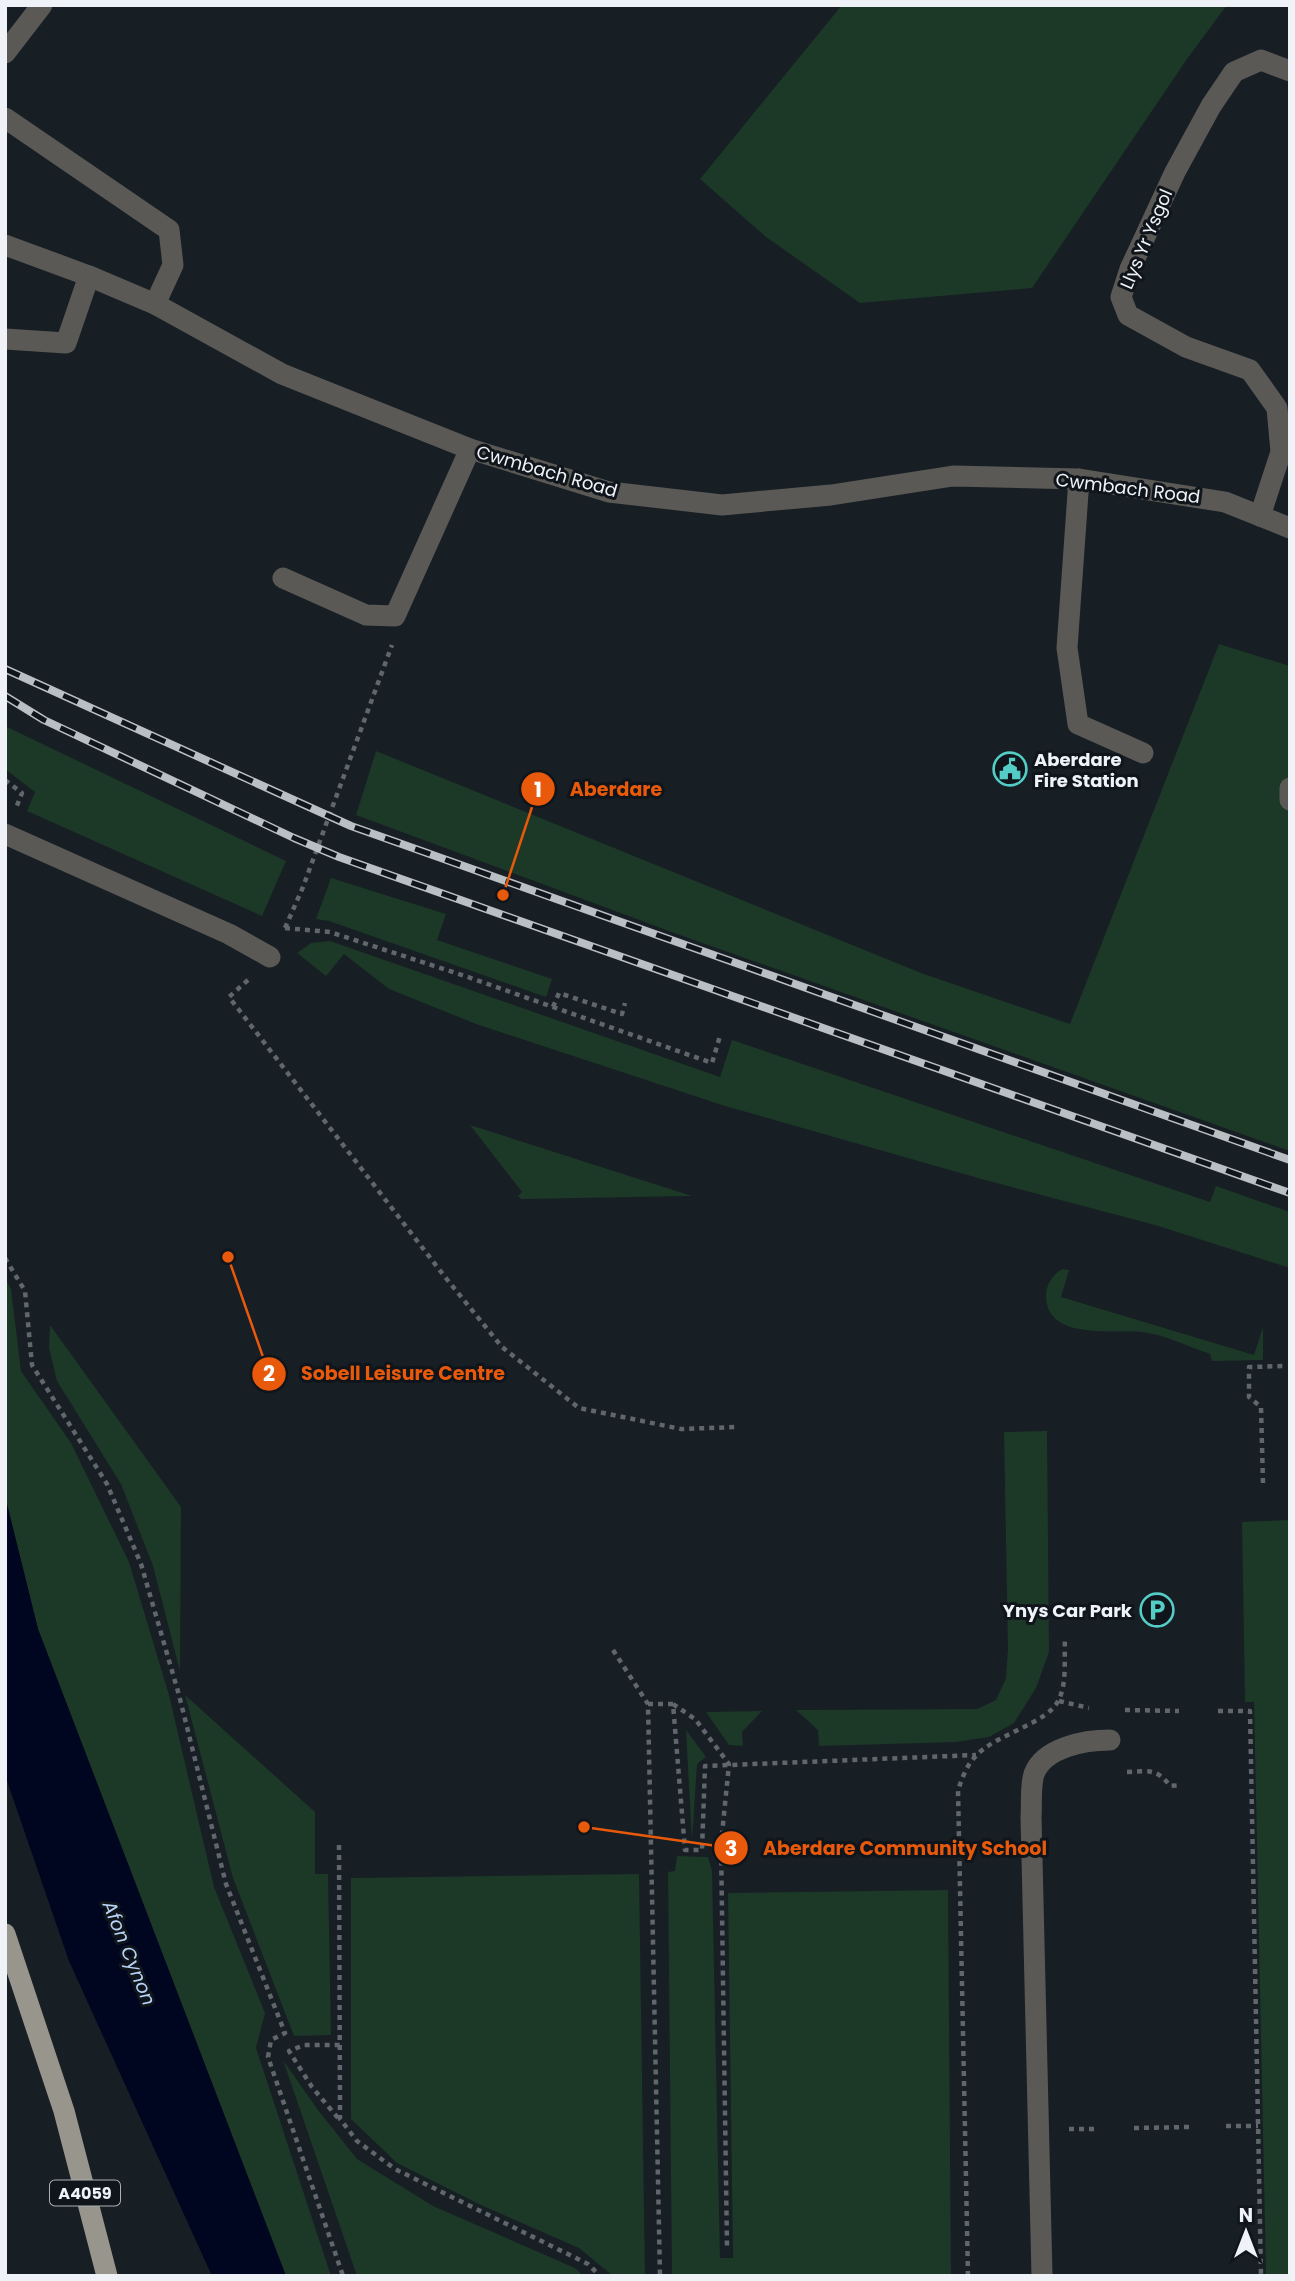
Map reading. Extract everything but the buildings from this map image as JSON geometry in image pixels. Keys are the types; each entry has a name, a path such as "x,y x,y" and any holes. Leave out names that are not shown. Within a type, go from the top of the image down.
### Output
{"main road":[{"name":"A4059","path":"5,1934 12,1969 64,2111 107,2276"}],"street":[{"path":"5,53 41,5"},
{"name":"Llys Yr Ysgol","path":"1260,516 1281,452 1284,407 1250,370 1186,347 1128,315 1121,297 1130,269 1174,172 1211,106 1234,72 1261,60 1290,71"},
{"path":"5,118 169,230 173,265 155,304"},
{"name":"Cwmbach Road","path":"5,245 155,304 282,374 470,449 609,492 722,505 831,495 953,476 1079,479 1225,502 1290,528"},
{"path":"5,339 66,343 89,276"},
{"path":"283,578 366,615 395,616 470,449"},
{"path":"1079,479 1068,648 1078,724 1143,753"},
{"path":"1290,788 1290,800"},
{"path":"9,824 229,933 270,957"},
{"path":"1042,2276 1032,1831 1034,1773 1046,1759 1063,1748 1088,1740 1110,1740"}],"path":[{"path":"281,937 392,645 395,616"},
{"path":"5,780 22,793 9,824"},
{"path":"285,928 330,932 712,1063 720,1036"},
{"path":"250,979 229,997 502,1348 579,1408 681,1429 737,1427"},
{"path":"553,1007 559,993 622,1014 625,1003"},
{"path":"5,1258 25,1291 32,1365 107,1484 141,1564 179,1695 226,1884 285,2033 271,2040 268,2057 343,2276"},
{"path":"1263,1483 1261,1407 1249,1397 1249,1367 1285,1366"},
{"path":"968,2276 958,1790 976,1755 1052,1710 1059,1701 1065,1640"},
{"path":"614,1650 648,1704 660,2276"},
{"path":"1059,1701 1090,1709"},
{"path":"648,1704 673,1704 695,1719 729,1764 721,1844 727,2247"},
{"path":"673,1704 685,1850 702,1850 705,1766 976,1755"},
{"path":"1125,1710 1179,1710"},
{"path":"1218,1711 1250,1711 1261,2276"},
{"path":"1127,1772 1151,1771 1162,1776 1170,1786 1181,1785"},
{"path":"339,1844 340,2119"},
{"path":"340,2045 304,2045 289,2050 312,2087 357,2141 395,2169 588,2264 600,2276"},
{"path":"1226,2126 1258,2126"},
{"path":"1134,2128 1191,2127"}],"green space":[{"path":"842,5 1227,5 1187,59 1032,288 860,303 766,237 700,179"},
{"path":"1219,644 1290,666 1290,1151 677,934 356,815 376,751 921,973 1070,1024"},
{"path":"5,726 286,861 262,916 27,811 35,792 5,769"},
{"path":"331,878 446,914 437,940 552,979 546,997 329,921 316,919"},
{"path":"330,941 720,1077 732,1040 1210,1202 1216,1186 1290,1212 1290,1268 1155,1225 725,1106 476,1024 389,989 344,954 326,976 297,953 311,943"},
{"path":"470,1125 692,1196 521,1199 518,1196 522,1192"},
{"path":"1062,1269 1069,1270 1061,1297 1254,1355 1263,1327 1263,1360 1212,1361 1210,1354 1150,1333 1083,1330 1069,1326 1057,1320 1049,1310 1046,1296 1051,1280"},
{"path":"5,1278 11,1289 21,1371 71,1443 129,1562 169,1695 214,1887 265,2013 256,2048 331,2276 286,2276 38,1629 5,1496"},
{"path":"50,1325 181,1507 180,1671 153,1566 121,1484 57,1381 49,1348"},
{"path":"1047,1431 1049,1652 1036,1688 1014,1723 989,1737 956,1742 819,1746 818,1730 796,1710 977,1709 996,1700 1006,1678 1008,1649 1004,1432"},
{"path":"1290,1520 1290,2276 1266,2276 1254,1702 1245,1702 1242,1522"},
{"path":"185,1695 315,1812 315,1874 328,1874 331,2035 294,2036 233,1878"},
{"path":"762,1711 742,1732 743,1746 729,1745 706,1712"},
{"path":"686,1730 706,1757 697,1764 692,1841"},
{"path":"677,1856 708,1857 712,1871 720,2258 733,2258 728,1893 948,1890 951,2276 672,2276 668,1872 675,1871"},
{"path":"639,1874 645,2276 613,2276 579,2248 483,2206 397,2163 351,2119 351,1878"},
{"path":"283,2060 357,2159 433,2206 575,2268 583,2276 357,2276"}],"water":[{"name":"Afon Cynon","path":"5,1496 38,1629 286,2276 212,2276 69,1961 5,1775"}],"railway":[{"path":"5,669 351,826 1290,1160"},
{"path":"5,696 44,720 339,857 1290,1193"}],"place":[{"name":"Aberdare Fire Station","path":"1010,769"},
{"name":"Aberdare","path":"503,895"},
{"name":"Sobell Leisure Centre","path":"228,1257"},
{"name":"Ynys Car Park","path":"1157,1610"},
{"name":"Aberdare Community School","path":"584,1827"}]}
